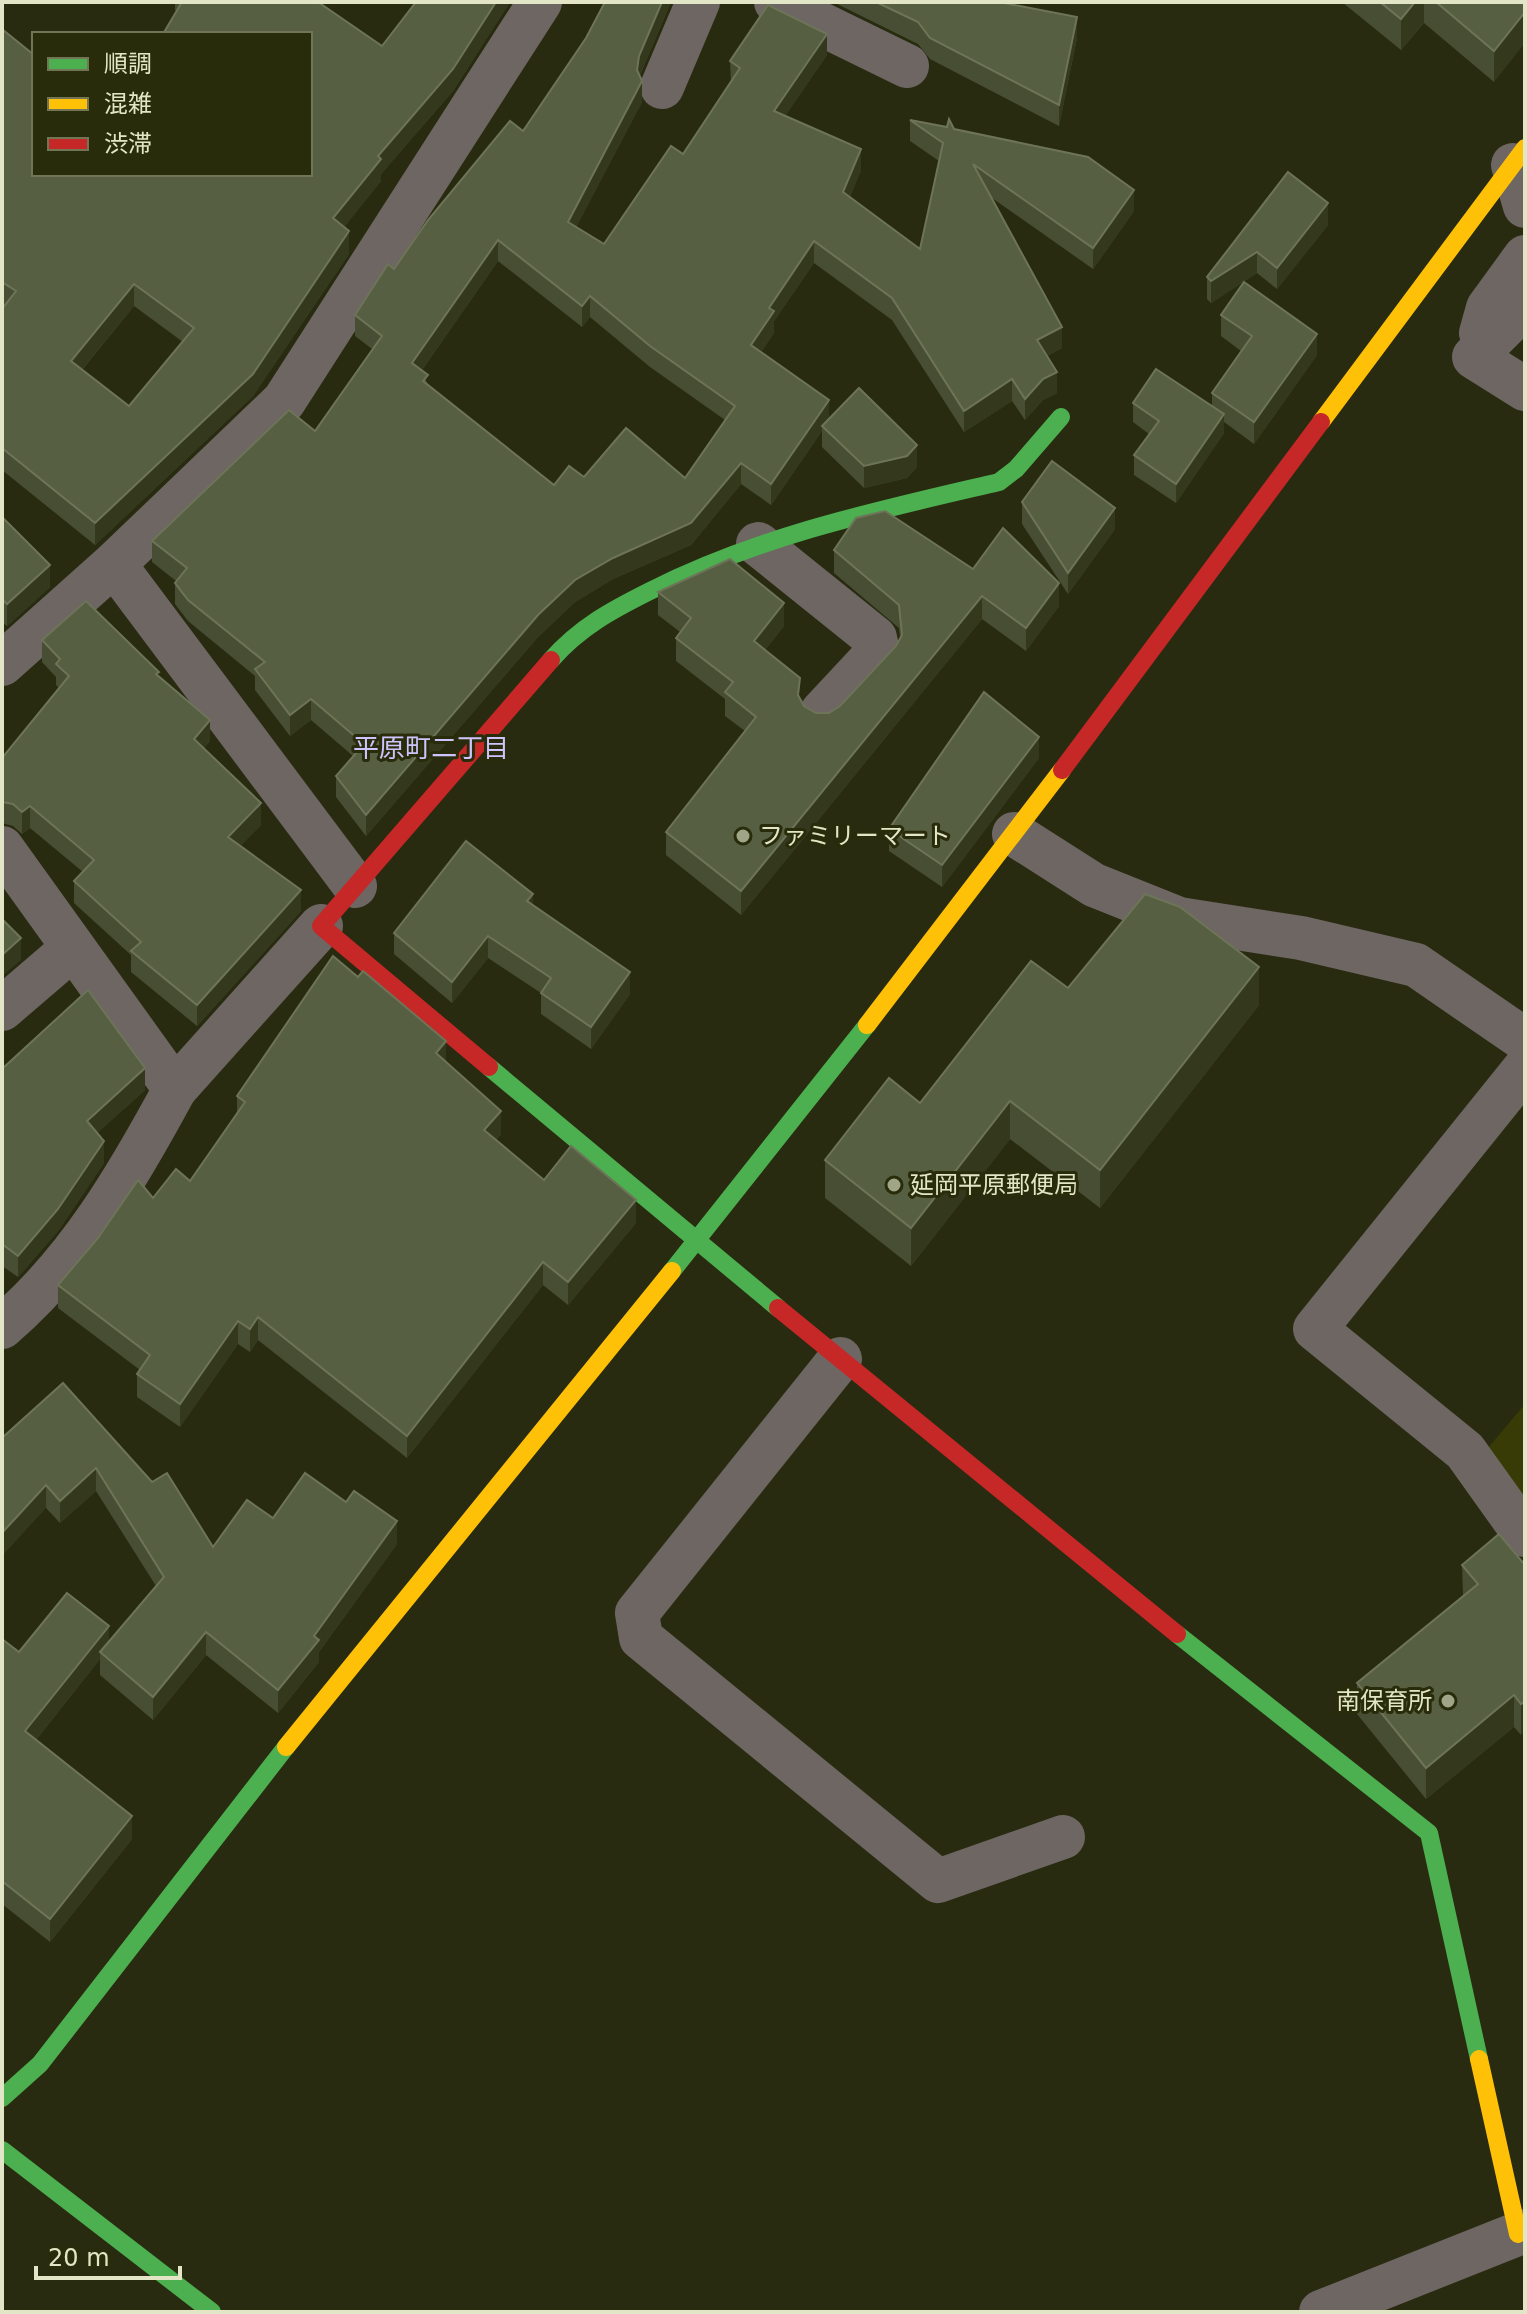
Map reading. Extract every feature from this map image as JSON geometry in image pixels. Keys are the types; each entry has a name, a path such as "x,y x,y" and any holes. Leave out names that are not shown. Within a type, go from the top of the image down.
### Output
{"street":[{"path":"2,664 114,564 284,401 540,2"},
{"path":"662,87 698,2"},
{"path":"776,2 907,66"},
{"path":"1519,156 1525,206"},
{"path":"2,2098 40,2064 271,1765 694,1239 805,1106 1014,834 1519,156"},
{"path":"1474,357 1488,308 1525,257"},
{"path":"1474,357 1525,306"},
{"path":"1474,357 1525,389"},
{"path":"2,1327 29,1304 99,1220 175,1089 557,653 592,620 678,577 758,544 839,519 999,482 1016,469 1061,417"},
{"path":"758,544 875,638 878,652 822,712"},
{"path":"114,564 355,886"},
{"path":"1014,834 1094,885 1179,919 1301,938 1416,965 1525,1040"},
{"path":"2,848 175,1089"},
{"path":"321,926 840,1359 1209,1660 1429,1833 1521,2233 1321,2312"},
{"path":"2,1009 73,948"},
{"path":"1525,1068 1315,1329 1465,1451 1525,1535"},
{"path":"840,1359 637,1613 641,1638 938,1881 1063,1837"},
{"path":"2,2150 188,2305"}],"shaded area":[{"path":"1525,1404 1525,1502 1488,1448"}],"building":[{"path":"182,2 318,2 382,46 416,2 496,2 453,69 378,156 381,159 333,218 349,231 253,374 95,523 2,448 2,309 16,291 2,282 2,29 32,53 32,176 312,176 312,32 164,32","holes":["134,284 194,328 129,406 71,361"]},
{"path":"605,2 662,2 639,56 637,70 642,81 568,222 604,244 671,146 683,154 740,68 730,61 768,5 827,34 774,111 861,149 843,192 920,249 943,143 910,120 947,127 949,119 954,129 1088,157 1134,190 1093,248 973,164 1062,327 1037,340 1057,372 1043,379 1025,399 1012,379 964,411 892,298 814,241 769,308 774,311 751,345 829,400 771,484 741,463 691,523 613,558 575,580 538,615 366,815 336,776 364,744 311,699 290,715 255,669 265,662 188,600 175,583 187,568 152,541 289,410 315,431 382,336 355,315 388,264 394,269 428,220 510,121 523,131 586,38","holes":["498,240 582,306 590,296 650,346 735,406 685,478 626,428 584,477 569,466 554,485 423,381 428,375 412,363"]},
{"path":"876,2 999,2 1077,17 1059,105 930,38 918,22"},
{"path":"1380,2 1415,2 1401,19"},
{"path":"1436,2 1525,2 1525,12 1494,51"},
{"path":"1288,172 1328,203 1277,268 1257,252 1211,281 1207,277"},
{"path":"1244,282 1317,334 1254,422 1212,393 1252,336 1221,315"},
{"path":"1156,369 1224,414 1176,484 1134,455 1159,421 1133,403"},
{"path":"859,388 917,445 907,456 864,466 822,426"},
{"path":"1052,461 1115,508 1068,573 1022,502"},
{"path":"885,511 973,569 1003,528 1059,583 1026,628 982,596 741,891 666,832 756,717 725,692 733,682 676,638 691,618 658,592 730,559 784,603 754,641 800,678 798,695 804,706 816,713 829,713 840,706 896,646 902,635 899,605 834,550 856,518"},
{"path":"2,517 50,565 7,604 2,599"},
{"path":"86,601 159,672 156,674 210,720 194,739 261,803 228,837 301,890 197,1005 131,951 141,942 74,881 94,860 30,806 22,812 13,804 2,802 2,758 69,676 56,664 60,659 42,640"},
{"path":"984,692 1039,737 942,865 889,829"},
{"path":"466,841 533,894 527,901 630,972 591,1027 541,993 551,978 488,936 452,982 394,933"},
{"path":"1145,894 1180,907 1259,967 1100,1170 1010,1101 911,1228 825,1160 889,1078 920,1103 1031,961 1068,988"},
{"path":"2,919 21,938 2,955"},
{"path":"333,956 358,977 363,971 446,1041 436,1053 501,1111 484,1130 544,1180 571,1146 636,1200 568,1282 543,1262 407,1436 258,1317 250,1329 238,1321 180,1404 137,1374 150,1355 58,1285 98,1238 138,1180 153,1198 176,1169 190,1181 245,1102 237,1096"},
{"path":"88,990 145,1068 87,1121 104,1141 58,1209 18,1256 2,1244 2,1069"},
{"path":"63,1383 152,1482 167,1473 213,1547 247,1500 273,1518 305,1473 346,1502 354,1491 397,1521 314,1636 319,1640 278,1690 206,1632 153,1697 100,1652 164,1577 96,1468 60,1501 46,1485 2,1533 2,1438"},
{"path":"1499,1534 1525,1565 1525,1701 1521,1704 1514,1695 1426,1768 1357,1683 1478,1584 1462,1565"},
{"path":"67,1593 109,1626 25,1731 132,1816 50,1919 2,1881 2,1639 19,1652"}],"traffic: fast":[{"path":"551,660 573,638 610,612 734,554 821,526 999,482 1016,469 1061,417"},
{"path":"672,1271 867,1025"},
{"path":"489,1067 778,1308"},
{"path":"1177,1634 1429,1833 1479,2059"},
{"path":"2,2098 40,2064 286,1747"},
{"path":"2,2150 212,2312"}],"traffic: slow":[{"path":"1321,422 1525,148"},
{"path":"867,1025 1062,770"},
{"path":"286,1747 672,1271"},
{"path":"1479,2059 1518,2234"}],"traffic: jam":[{"path":"1062,770 1321,422"},
{"path":"489,1067 321,926 551,660"},
{"path":"778,1308 1177,1634"}],"place":[{"name":"ファミリーマート","path":"743,836"},
{"name":"延岡平原郵便局","path":"894,1185"},
{"name":"南保育所","path":"1448,1701"}],"district":[{"name":"平原町二丁目","path":"431,748"}]}
